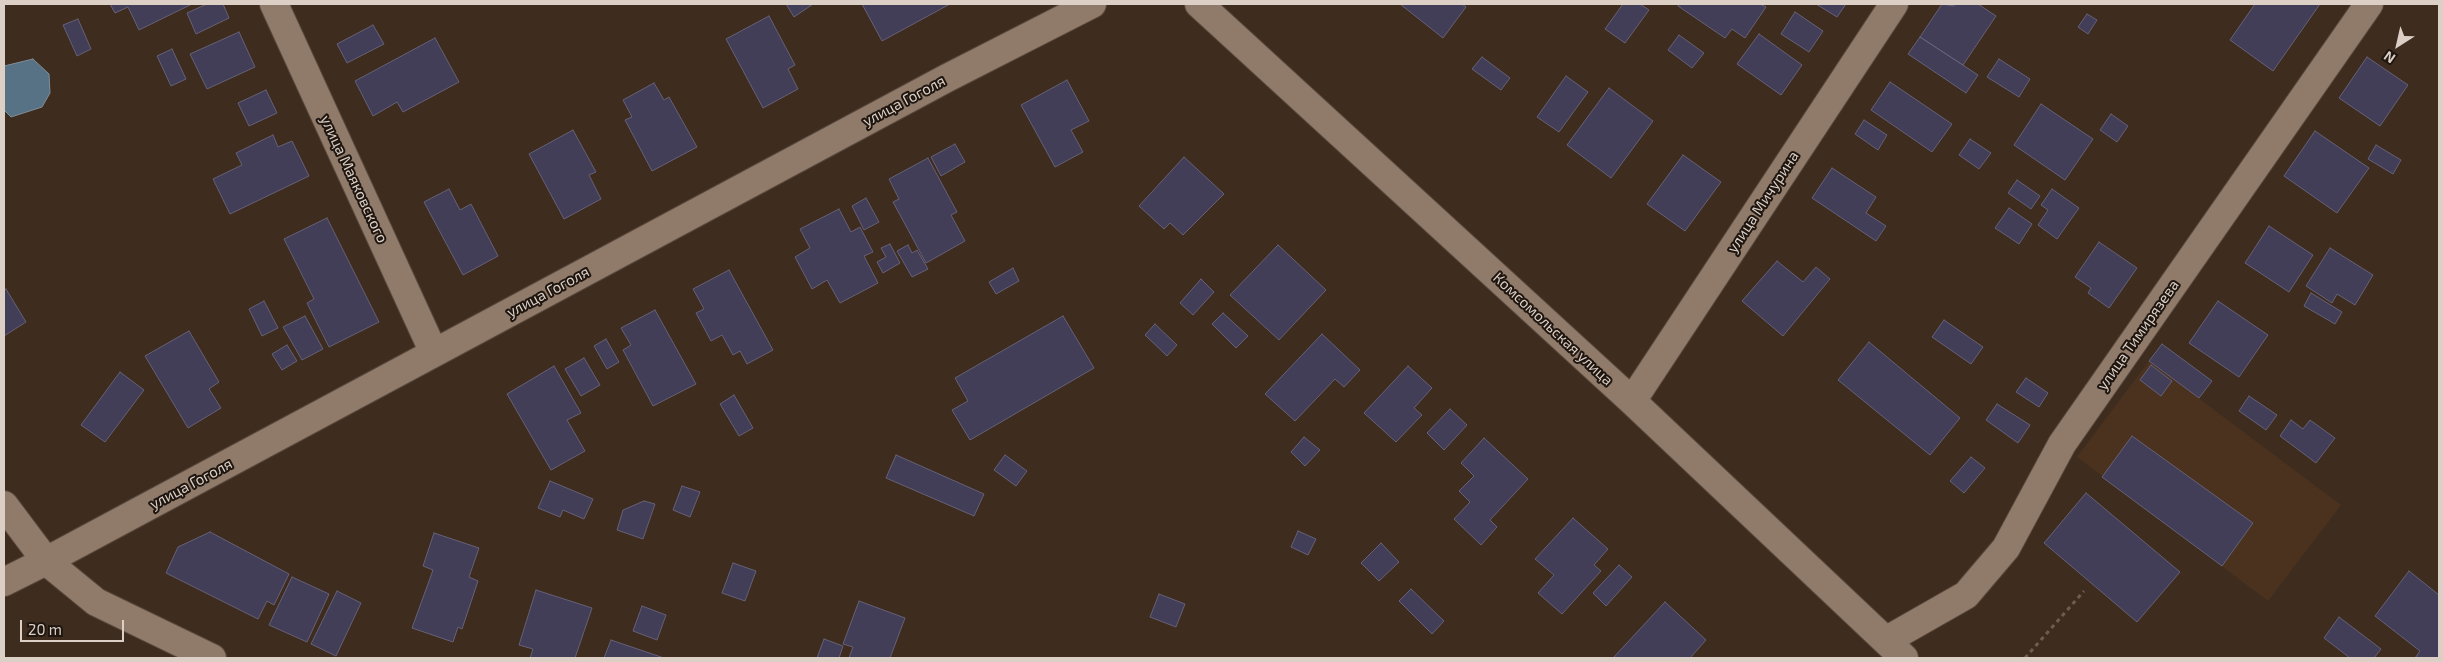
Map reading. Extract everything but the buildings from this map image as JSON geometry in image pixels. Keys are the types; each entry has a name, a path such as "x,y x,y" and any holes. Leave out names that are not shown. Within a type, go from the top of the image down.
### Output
{"street":[{"name":"улица Маяковского","path":"274,4 434,354"},
{"name":"улица Гоголя","path":"4,582 434,354 930,87 1092,4"},
{"name":"Комсомольская улица","path":"1199,4 1632,401 1895,649"},
{"name":"улица Мичурина","path":"1632,401 1894,4"},
{"name":"улица Тимирязева","path":"1895,649 1966,594 2006,548 2062,444 2369,4"},
{"path":"4,505 46,561 96,602 212,658"}],"path":[{"path":"2025,658 2084,591"}],"shaded area":[{"path":"2149,361 2341,505 2268,601 2077,457"}],"water":[{"path":"33,59 49,74 50,93 42,107 11,117 4,110 4,66"}]}
